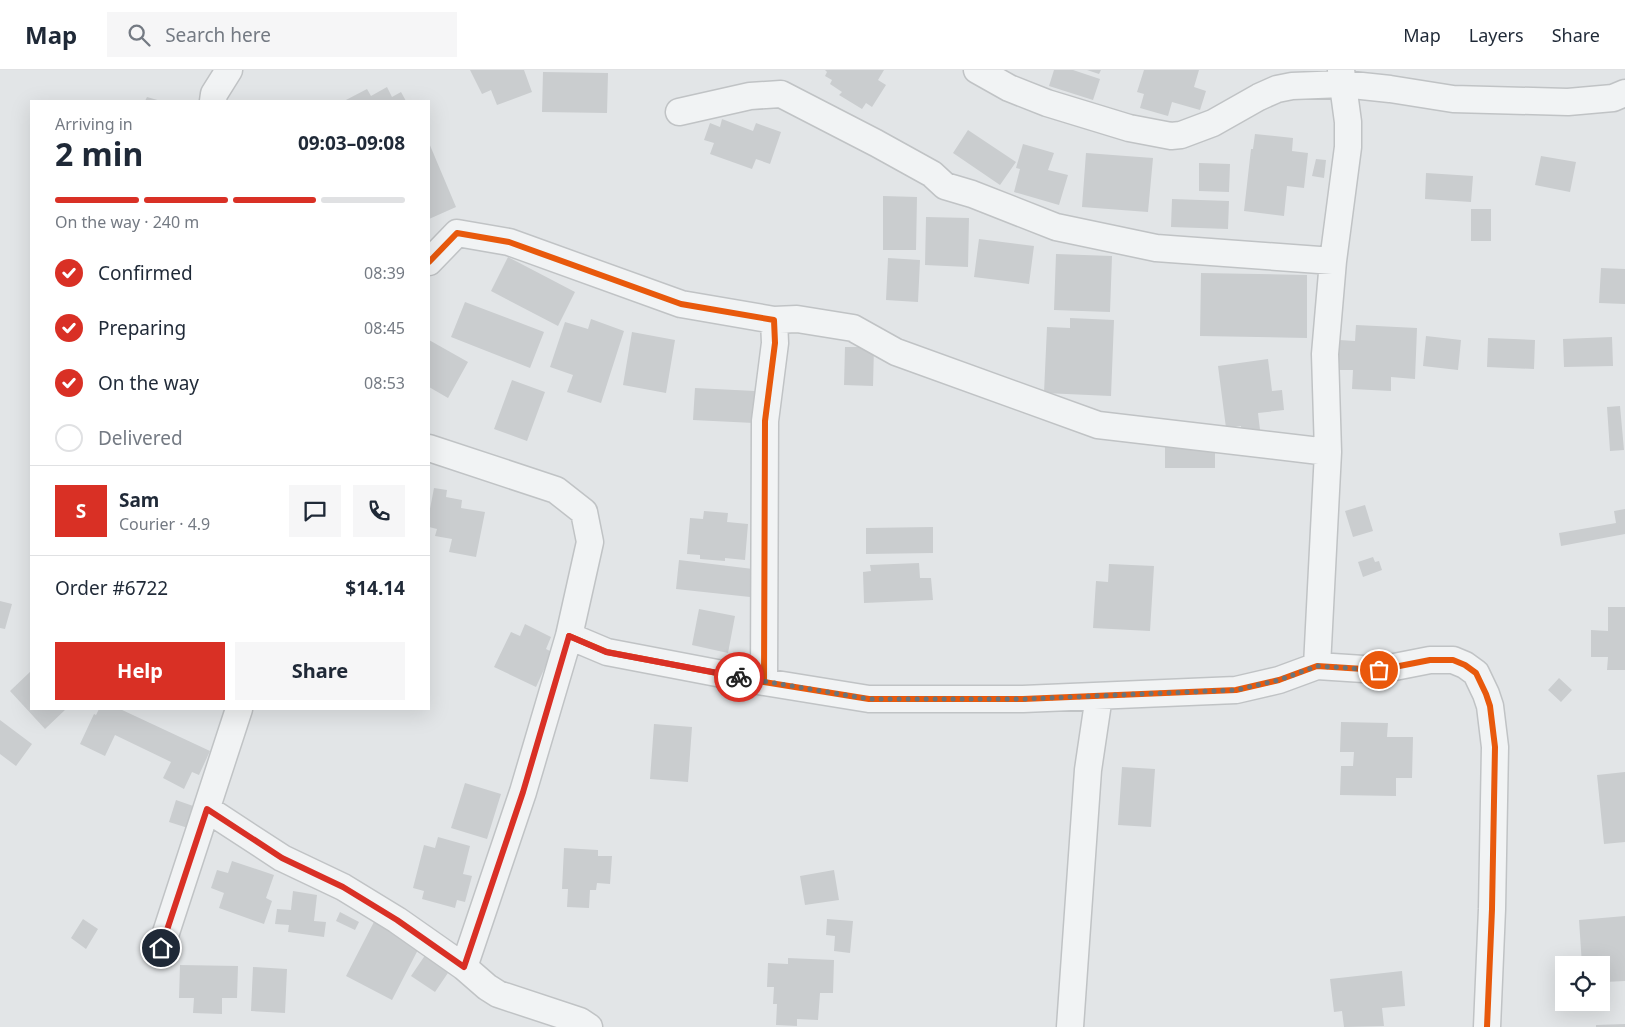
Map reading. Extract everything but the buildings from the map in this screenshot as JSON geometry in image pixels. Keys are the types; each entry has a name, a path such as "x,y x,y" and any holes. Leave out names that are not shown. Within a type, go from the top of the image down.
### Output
{"street":[{"path":"213,100 214,94 229,70"},
{"path":"977,70 1009,88 1047,103 1129,128 1170,136 1180,135 1213,123 1277,89 1342,77 1463,99 1568,102 1613,98 1625,93"},
{"path":"1317,666 1328,452 1325,354 1333,261 1348,147 1348,122 1342,77"},
{"path":"679,112 750,96 781,94 932,174 945,186 972,194 1056,227 1156,248 1333,261"},
{"path":"430,261 457,233 509,242 681,304 774,320 796,319 853,328 896,352 1098,425 1328,452"},
{"path":"764,682 765,422 775,343 774,320"},
{"path":"430,448 556,490 584,512 590,542 569,636 523,792 464,967"},
{"path":"569,636 606,652 764,682 869,699 1023,699 1236,690 1279,680 1317,666 1379,670 1430,660 1453,660 1465,664 1476,673 1490,706 1495,747 1492,909 1487,1027"},
{"path":"1070,1027 1088,770 1099,696"},
{"path":"161,948 239,710"},
{"path":"207,809 282,858 343,887 397,920 464,967 498,994 580,1020 589,1027"}],"cycle path":[{"path":"430,261 457,233 509,242 681,304 774,320 775,343 765,421 764,682"},
{"path":"569,636 607,652 764,682 869,699 1023,699 1236,690 1279,680 1317,666 1379,670 1430,660 1453,660 1465,665 1476,673 1486,694 1490,706 1495,747 1492,909 1487,1027"}],"way so far":[{"path":"739,677 869,699 1023,699 1236,690 1279,680 1317,666 1379,670"}],"route":[{"path":"161,948 207,809 282,858 343,887 397,920 464,967 523,792 569,636 606,652 739,677"}]}
